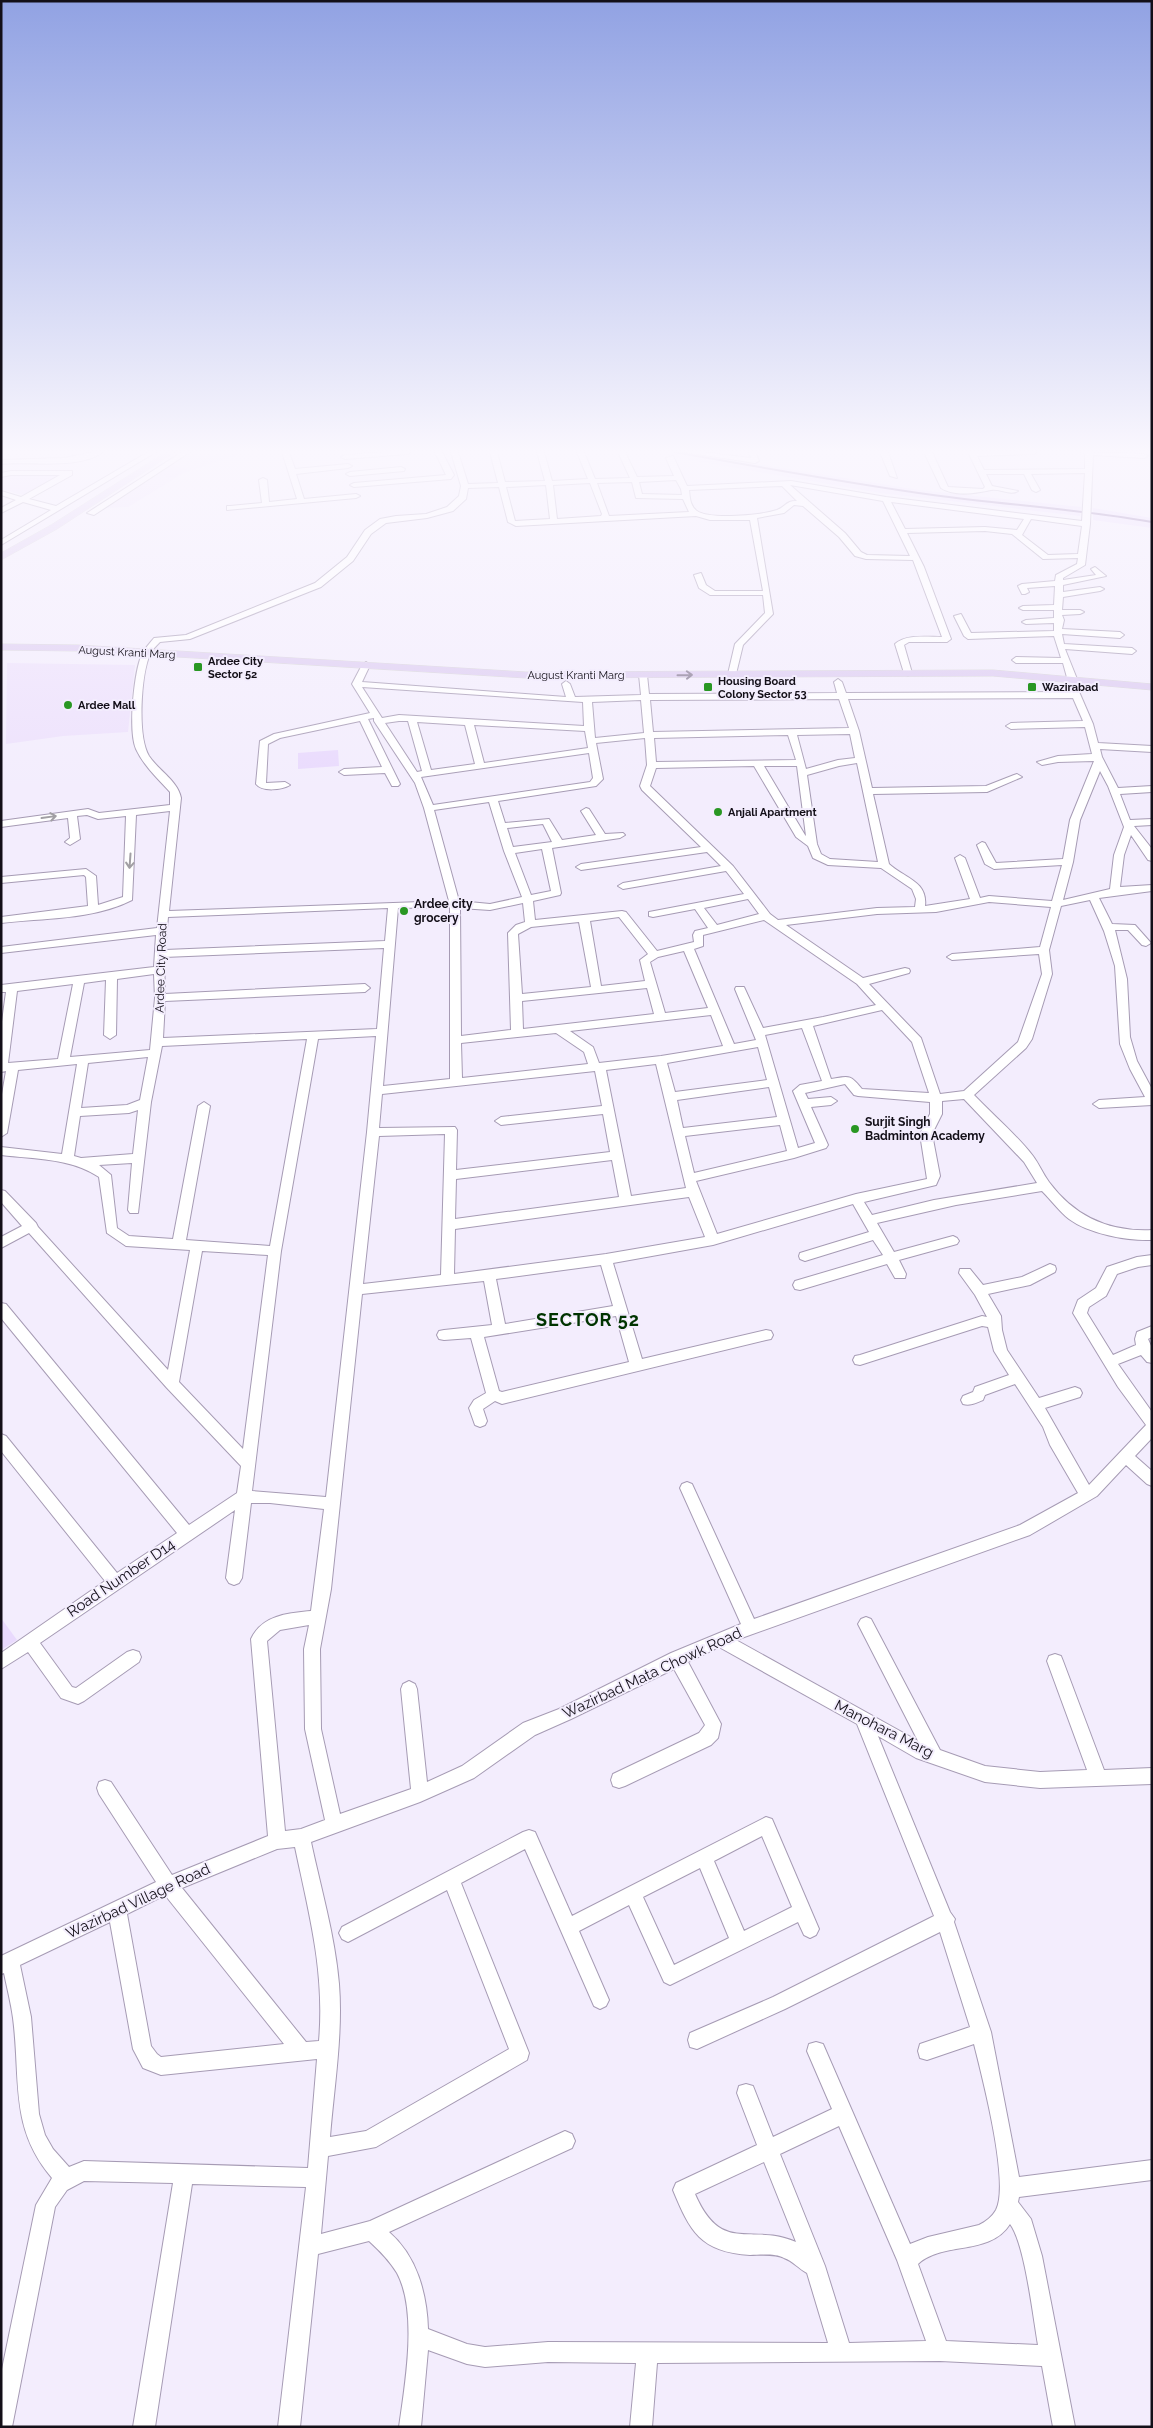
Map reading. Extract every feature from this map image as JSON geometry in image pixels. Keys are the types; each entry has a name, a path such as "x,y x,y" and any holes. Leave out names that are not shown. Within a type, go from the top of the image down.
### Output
{"main road":[{"name":"August Kranti Marg","path":"1,647 364,669 566,684 732,674 993,673 1075,687 1152,687"},
{"name":"August Kranti Marg","path":"1,655 145,656"},
{"name":"August Kranti Marg","path":"364,669 643,679 838,682 1001,681 1152,694"}],"street":[{"path":"145,656 157,640 187,637 318,585 342,565"},
{"path":"732,674 739,644 769,614 762,565"},
{"path":"908,673 898,644 907,640 947,639 918,565"},
{"path":"1080,565 1060,586 1060,646 1089,724 1098,759 1115,791 1128,825 1141,840 1152,858"},
{"path":"1015,592 1060,586 1102,576 1095,569"},
{"path":"698,575 702,586 713,593 767,593"},
{"path":"1036,577 1060,586 1100,589"},
{"path":"1022,608 1059,621 1120,635"},
{"path":"958,616 968,636 1059,621 1080,612"},
{"path":"1026,622 1059,621 1088,625"},
{"path":"1060,646 1132,652"},
{"name":"Ardee City Road","path":"134,1210 145,1102 156,1047 160,998 159,954 176,807 175,791 144,755 140,743 137,726 145,656"},
{"path":"1016,660 1066,661"},
{"path":"356,684 364,669"},
{"path":"355,1290 489,1275 606,1259 713,1240 856,1199 932,1182 934,1176 926,1134 936,1114 936,1098 917,1040 861,982 766,916 729,868 647,790 645,786 652,764 643,679"},
{"path":"838,682 854,731 884,865 889,871 919,890 922,898 920,909"},
{"path":"356,684 572,700 644,697 842,696 1075,687"},
{"path":"356,684 376,718 415,775 429,808 455,904 456,1082"},
{"path":"566,684 572,700"},
{"path":"429,808 593,784 598,779 589,729 587,699"},
{"path":"363,718 395,784"},
{"path":"285,784 263,786 261,784 263,743 277,736 363,718 589,729"},
{"path":"412,719 427,773"},
{"path":"469,722 480,766"},
{"path":"1011,726 1089,724"},
{"path":"415,775 480,766 648,735 854,731"},
{"path":"792,732 802,768 812,844 817,856 828,862 884,865"},
{"path":"1096,746 1152,749"},
{"path":"1042,762 1058,759 1098,759"},
{"path":"690,1178 822,1146 799,1091 804,1088 848,1080 858,1092 863,1094 936,1098 967,1095 992,1074 1026,1038 1047,974 1044,950 1068,862 1079,808 1098,759"},
{"path":"652,764 757,763 802,768 860,760"},
{"path":"757,763 802,837 812,844"},
{"path":"344,772 387,770"},
{"path":"867,791 987,789 1017,777"},
{"path":"1115,791 1152,789"},
{"path":"494,799 509,851 528,900 530,924"},
{"path":"1,824 88,812 98,816 176,807"},
{"path":"586,811 603,838"},
{"path":"1,920 118,904 128,898 131,812"},
{"path":"70,842 75,839 72,814"},
{"path":"502,826 546,820 558,843"},
{"path":"1128,825 1152,822"},
{"path":"1115,891 1120,855 1128,825"},
{"path":"509,851 620,835"},
{"path":"982,845 989,862 994,866 1068,862"},
{"path":"163,914 394,905 455,904 490,907 556,893 546,846"},
{"path":"581,867 710,850"},
{"path":"960,858 976,901"},
{"path":"623,886 729,868"},
{"path":"1,880 86,872 91,876 93,908"},
{"path":"776,923 877,911 936,909 976,901 1000,899 1057,904 1115,891 1152,888"},
{"path":"653,914 750,896"},
{"path":"1094,897 1108,927 1118,957 1121,974 1124,1038 1141,1081 1152,1100 1100,1104"},
{"path":"334,1825 312,1729 312,1649 318,1617 332,1504 373,1132 394,905"},
{"path":"698,907 714,930"},
{"path":"517,1033 513,933 520,927 530,924 622,914 654,955"},
{"path":"661,1018 645,960 654,955 688,947 700,942 698,934 766,916"},
{"path":"584,919 598,991"},
{"path":"1108,927 1131,927 1146,943"},
{"path":"1,950 162,930"},
{"path":"159,954 389,944"},
{"path":"688,947 730,1048"},
{"path":"952,957 1044,950"},
{"path":"1,1133 6,1067 7,989 160,970"},
{"path":"861,982 905,971"},
{"path":"110,1035 112,976"},
{"path":"63,1062 79,980"},
{"path":"517,998 652,984"},
{"path":"160,998 365,988"},
{"path":"740,989 760,1038 794,1154"},
{"path":"376,1091 661,1060 730,1048 806,1024 885,1006"},
{"path":"457,1040 716,1011"},
{"path":"806,1024 826,1078"},
{"path":"559,1029 589,1050 597,1066 618,1155 626,1201"},
{"path":"6,1067 83,1061 156,1047 382,1032"},
{"path":"234,1578 275,1251 313,1036"},
{"path":"661,1060 693,1192 713,1240"},
{"path":"72,1161 75,1112 83,1061"},
{"path":"669,1097 773,1083"},
{"path":"967,1095 996,1123 1028,1159 1045,1186 1074,1216 1089,1224 1130,1236 1152,1235"},
{"path":"804,1103 831,1100"},
{"path":"75,1112 129,1109 145,1102"},
{"path":"179,1244 204,1106"},
{"path":"501,1120 608,1110"},
{"path":"679,1133 784,1120"},
{"path":"373,1132 452,1130 447,1280"},
{"path":"1,1151 72,1161 93,1167 105,1175 111,1230 126,1241 275,1251"},
{"path":"449,1175 618,1155"},
{"path":"72,1161 139,1158"},
{"path":"868,1221 895,1213 980,1196 1045,1186"},
{"path":"448,1225 693,1192"},
{"path":"1,1194 32,1226 172,1384 247,1463"},
{"path":"856,1199 900,1274"},
{"path":"1,1244 32,1226"},
{"path":"805,1256 876,1234"},
{"path":"800,1285 953,1241"},
{"path":"172,1384 197,1246"},
{"path":"606,1259 637,1366"},
{"path":"1152,1260 1137,1262 1112,1271 1101,1292 1083,1304 1080,1313 1111,1361 1129,1395 1152,1423"},
{"path":"980,1291 1025,1281 1050,1270"},
{"path":"965,1273 980,1291 994,1316 1001,1351 1036,1405 1087,1495"},
{"path":"489,1275 499,1330"},
{"path":"1,1308 186,1534"},
{"path":"444,1335 499,1330 620,1310"},
{"path":"860,1360 982,1321 994,1323"},
{"path":"1111,1361 1148,1353 1142,1336 1152,1331"},
{"path":"476,1333 490,1388 494,1395 502,1398 766,1335"},
{"path":"968,1400 978,1396 980,1391 1018,1377"},
{"path":"1036,1405 1074,1393"},
{"path":"480,1422 476,1408 494,1395"},
{"name":"Wazirbad Mata Chowk Road","path":"277,1841 301,1837 420,1794 468,1772 529,1729 565,1714 719,1639 1025,1530 1087,1495 1152,1428"},
{"path":"1,1440 115,1582"},
{"path":"1126,1456 1152,1480"},
{"path":"687,1488 750,1627"},
{"path":"243,1497 270,1497 332,1504"},
{"name":"Road Number D14","path":"1,1662 115,1582 243,1497"},
{"path":"277,1841 259,1639 263,1631 276,1624 318,1617"},
{"path":"866,1624 934,1756"},
{"name":"Manohara Marg","path":"719,1639 934,1756 984,1774 1040,1780 1152,1776"},
{"path":"30,1642 67,1693 78,1696 133,1657"},
{"path":"619,1780 705,1739 712,1732 712,1724 678,1658"},
{"path":"1056,1661 1099,1779"},
{"path":"409,1689 420,1794"},
{"path":"862,1718 946,1919 982,2032 997,2098 1009,2197 1024,2226 1032,2256 1064,2427"},
{"path":"105,1788 168,1885 302,2052"},
{"path":"568,1927 766,1825 810,1929"},
{"path":"289,2427 316,2178 330,2019 328,1968 301,1837"},
{"path":"348,1934 529,1838 600,2000"},
{"name":"Wazirbad Village Road","path":"6,1963 168,1885 277,1841"},
{"path":"704,1857 740,1942"},
{"path":"319,2148 369,2140 520,2053 451,1879"},
{"path":"633,1894 670,1976 802,1912"},
{"path":"117,1909 142,2050 150,2061 161,2066 327,2048"},
{"path":"698,2040 779,2003 946,1919"},
{"path":"6,1963 22,2018 30,2114 36,2138 46,2156 65,2178"},
{"path":"927,2051 982,2032"},
{"path":"816,2051 907,2260 940,2351"},
{"path":"746,2093 815,2266 842,2353"},
{"path":"815,2266 805,2262 796,2253 784,2248 718,2241 705,2232 697,2221 683,2190 843,2114"},
{"path":"309,2247 372,2230 565,2141"},
{"path":"1009,2197 1152,2170"},
{"path":"1,2427 46,2205 54,2190 65,2178 84,2171 184,2176 316,2178"},
{"path":"144,2427 184,2176"},
{"path":"907,2260 916,2251 979,2235 993,2228 1002,2220 1009,2197"},
{"path":"372,2230 386,2239 400,2255 412,2282 419,2336 410,2427"},
{"path":"419,2336 467,2354 485,2357 548,2352 842,2353 940,2351 1050,2356"},
{"path":"641,2427 647,2352"}],"shaded area":[{"name":"Ardee Mall","path":"7,663 135,665 128,732 63,736 6,744"},
{"path":"338,750 339,766 298,769 298,753"},
{"path":"1,1618 17,1640 1,1650"}],"place":[{"name":"Ardee City Sector 52","path":"198,667"},
{"name":"Housing Board Colony Sector 53","path":"708,687"},
{"name":"Wazirabad","path":"1032,687"},
{"name":"Ardee Mall","path":"68,705"},
{"name":"Anjali Apartment","path":"718,812"},
{"name":"Ardee city grocery","path":"404,911"},
{"name":"Surjit Singh Badminton Academy","path":"855,1129"}],"district":[{"name":"SECTOR 52","path":"588,1320"}]}
